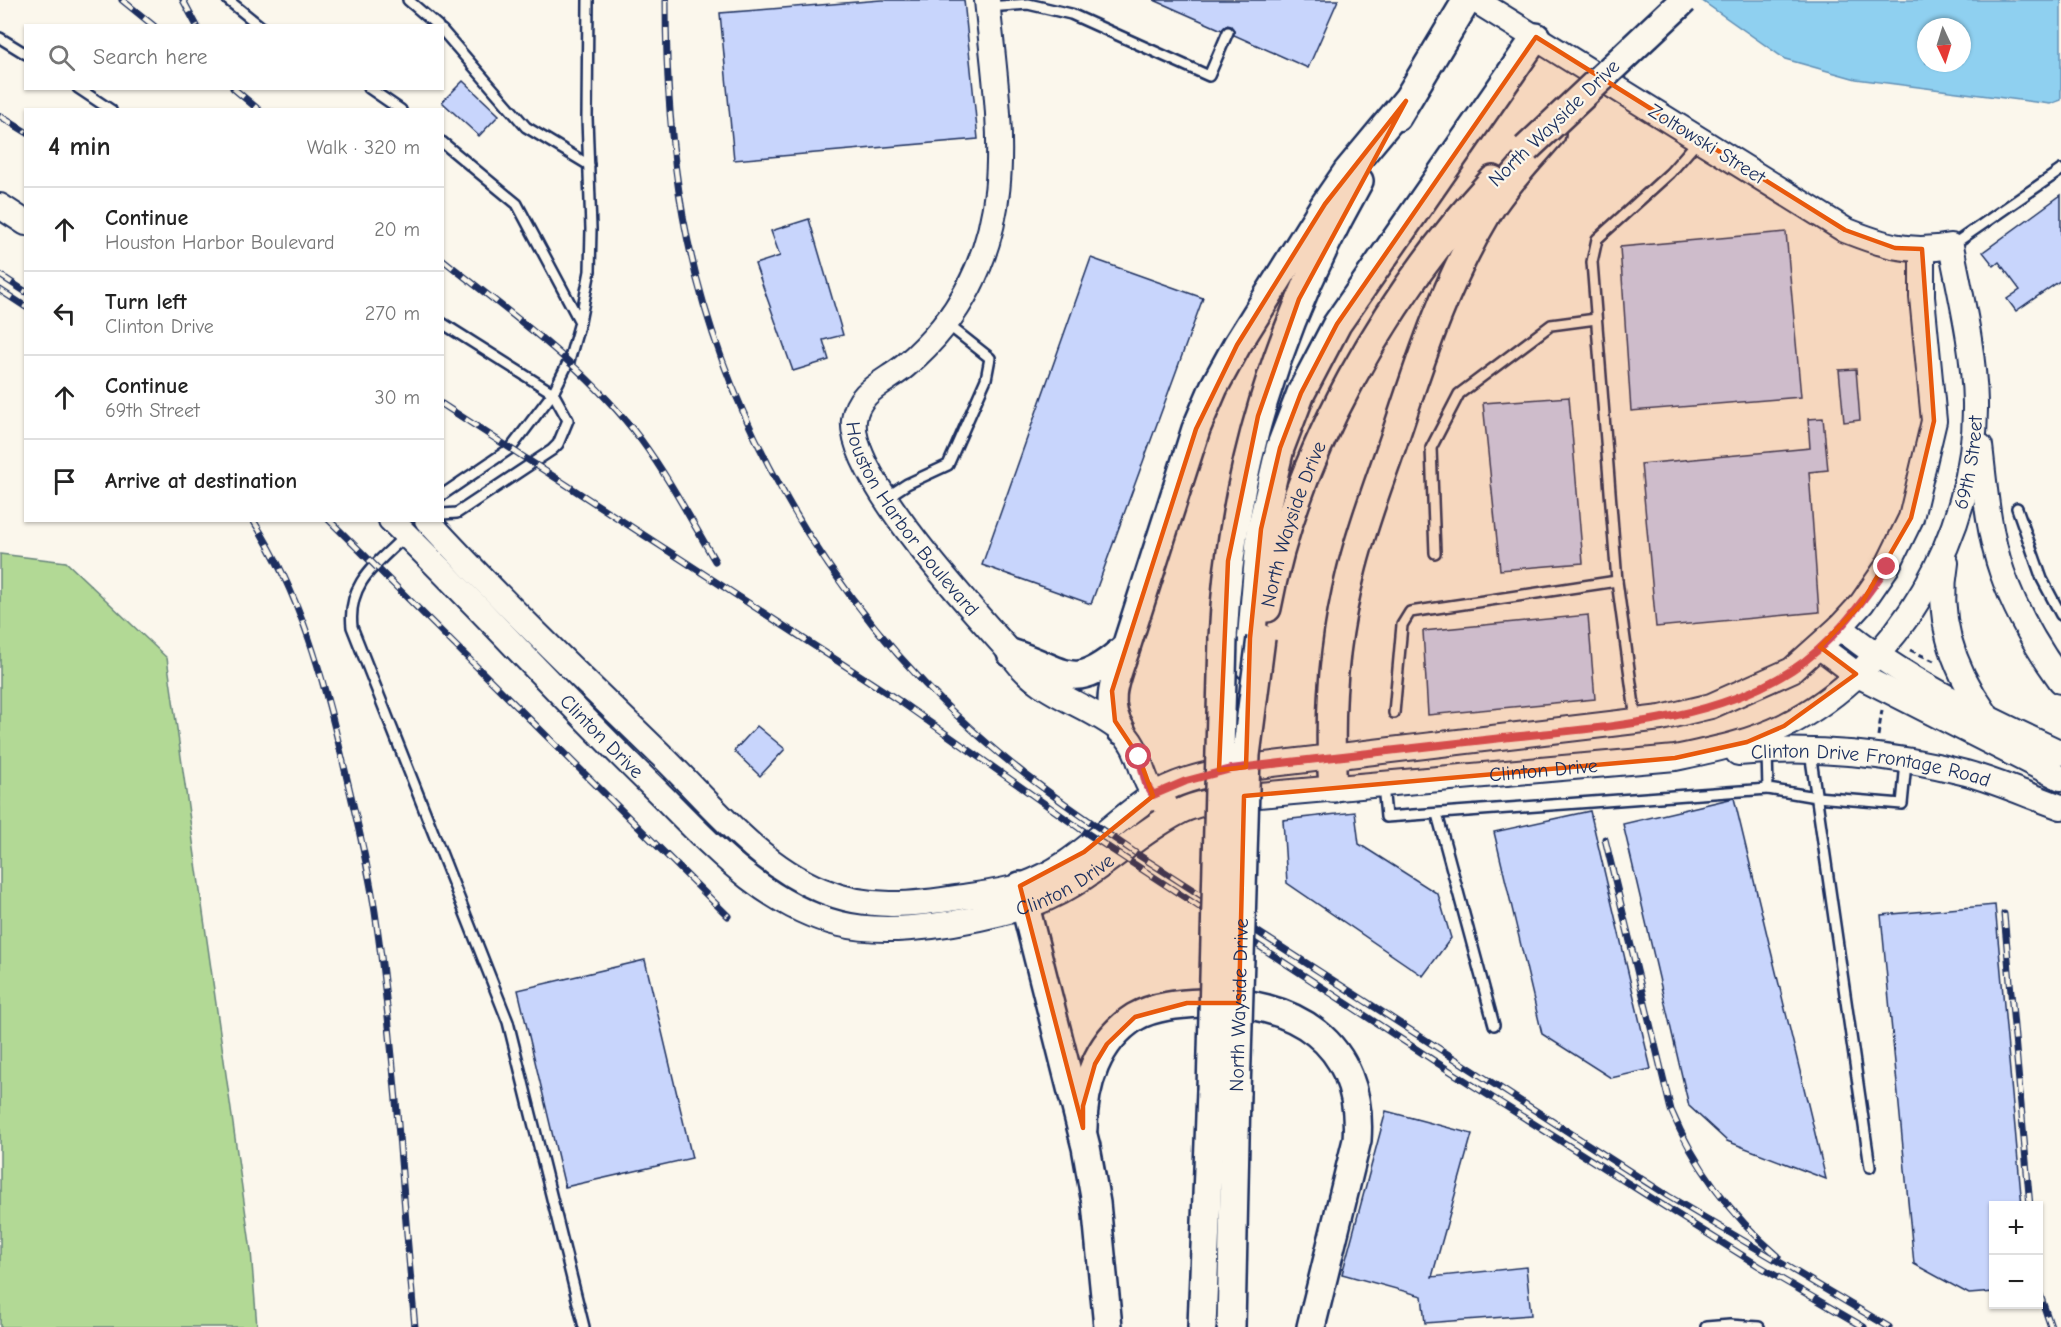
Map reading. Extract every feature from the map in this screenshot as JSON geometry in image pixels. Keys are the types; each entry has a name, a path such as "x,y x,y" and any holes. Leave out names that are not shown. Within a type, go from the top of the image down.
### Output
{"main road":[{"name":"North Wayside Drive","path":"1231,1327 1223,1091 1223,638 1233,522 1255,425 1269,379 1299,299 1332,230 1467,0"},
{"name":"Zoltowski Street","path":"1475,0 1845,230 1895,248 1922,249 1951,246"},
{"name":"North Wayside Drive","path":"1202,1327 1223,1091 1255,638 1298,498 1341,399 1365,352 1394,306 1445,236 1492,181 1528,154 1588,91 1684,0"},
{"name":"Houston Harbor Boulevard","path":"988,4 1001,149 999,187 992,228 980,264 964,297 946,323 912,360 865,395 856,411 854,430 859,450 930,561 1011,653 1020,667 1037,681 1121,730 1139,757 1146,784 1153,795"},
{"path":"1255,638 1257,559 1267,500 1280,448 1300,393 1337,324 1536,37"},
{"path":"1121,730 1115,721 1111,702 1126,647 1196,429 1214,387 1237,345 1347,171 1406,101"},
{"path":"1333,788 1331,695 1339,627 1351,569 1419,365 1449,288 1490,209 1528,154"},
{"path":"0,206 24,221"},
{"name":"69th Street","path":"1874,655 1901,626 1927,588 1949,544 1971,454 1975,402 1966,319 1951,246"},
{"name":"69th Street","path":"1840,627 1862,603 1887,567 1911,518 1927,457 1934,421 1922,297 1922,249"},
{"path":"1975,402 1988,509 2002,573 2024,620 2061,681"},
{"name":"Clinton Drive","path":"429,522 639,734 754,846 786,872 839,897 895,906 984,894 1022,896 1053,871 1084,852 1153,795 1186,781 1231,769 1636,721 1711,706 1752,690 1792,670 1840,627"},
{"name":"Clinton Drive","path":"406,525 545,681 736,867 777,897 839,924 874,928 945,922 1022,896 1078,881 1178,813 1225,798 1675,758 1747,742 1765,742 1819,705 1856,674 1874,655"},
{"path":"1949,544 1943,581 1946,627 1952,655 1968,689 1990,720"},
{"path":"1840,627 1874,655 1990,720 2061,753"},
{"path":"1011,653 1032,660 1058,674 1082,675 1103,668 1126,647"},
{"path":"1820,647 1856,674 2061,778"},
{"path":"1636,721 1639,761"},
{"path":"1957,726 2061,806"},
{"path":"2034,741 2061,749"},
{"name":"Clinton Drive Frontage Road","path":"1765,742 1810,752 1906,760 1967,774 2061,806"},
{"path":"1380,751 1383,783"},
{"path":"1153,795 1178,813"},
{"path":"1022,896 1083,1128 1096,1203 1108,1327"},
{"path":"1083,1128 1083,1106 1095,1064 1107,1044 1135,1017 1154,1009 1187,1004 1230,1002 1274,1010 1296,1018 1314,1030 1331,1046 1353,1084 1358,1120 1357,1140 1311,1327"}],"lane":[{"path":"228,0 258,24"},
{"path":"408,0 436,24"},
{"path":"444,494 511,448 553,393 569,362 590,271 588,0"},
{"path":"988,4 1028,4 1071,14 1209,76 1228,32"},
{"path":"444,32 526,127 589,165"},
{"path":"0,38 24,53"},
{"path":"81,90 108,108"},
{"path":"373,90 399,108"},
{"path":"1636,721 1617,581 1592,262 1597,239 1670,173 1699,139"},
{"path":"444,144 517,204 580,322"},
{"path":"1951,246 2061,170"},
{"path":"1435,553 1431,448 1459,394 1551,325 1596,319"},
{"path":"887,497 907,484 948,465 986,379 990,358 946,323"},
{"path":"444,324 553,393 568,420 558,444 457,513 444,514"},
{"path":"2017,508 2042,579 2061,615"},
{"path":"406,525 360,582 351,602 352,627 508,1022 584,1327"},
{"path":"1394,713 1402,625 1410,612 1617,581"},
{"path":"1765,742 1768,789"},
{"path":"1810,752 1870,1167"},
{"path":"1383,783 1386,817 1768,789 1816,797 1902,804 1906,760"},
{"path":"1437,814 1494,1025"},
{"path":"1706,1327 1730,1325 1759,1327"}],"path":[{"path":"1909,649 1941,665"},
{"path":"1878,738 1883,703"}],"highlighted area":[{"path":"1536,37 1845,230 1895,248 1922,249 1934,421 1911,518 1862,603 1820,647 1856,674 1784,726 1747,742 1675,758 1244,796 1239,1003 1187,1003 1135,1017 1107,1044 1095,1064 1083,1106 1083,1128 1020,886 1084,852 1153,796 1139,757 1115,721 1112,691 1196,429 1237,345 1325,204 1406,101 1299,299 1258,416 1228,561 1219,770 1246,767 1250,638 1261,529 1280,448 1301,393 1337,324"}],"green space":[{"path":"0,554 66,562 167,658 251,1251 257,1327 0,1327"}],"water":[{"path":"1701,0 2061,0 2061,100 2050,104 1856,79 1785,59"}],"building":[{"path":"881,0 964,0 978,139 734,160 720,13"},
{"path":"1154,0 1338,0 1308,68 1234,35 1231,26 1227,25 1222,30"},
{"path":"463,81 499,115 479,136 442,102"},
{"path":"2061,195 2061,280 2016,311 2007,299 2020,290 1999,262 1994,266 1983,252"},
{"path":"809,219 843,335 823,340 829,360 793,371 755,264 780,256 771,231"},
{"path":"1786,232 1801,397 1631,411 1620,247"},
{"path":"1091,258 1203,298 1091,604 982,565"},
{"path":"1856,369 1860,420 1844,422 1839,370"},
{"path":"1569,397 1583,563 1500,570 1483,403"},
{"path":"1823,418 1828,470 1809,472 1819,612 1656,627 1641,464 1810,448 1808,419"},
{"path":"1588,615 1595,699 1428,715 1423,631"},
{"path":"757,726 785,749 760,776 734,751"},
{"path":"1734,798 1826,1179 1727,1141 1689,1106 1623,824"},
{"path":"1590,811 1651,1069 1611,1078 1542,1034 1494,832"},
{"path":"1355,812 1359,844 1438,894 1451,938 1423,976 1287,883 1283,820"},
{"path":"1995,905 2022,1201 1989,1201 1989,1292 1969,1294 1914,1264 1881,915"},
{"path":"645,960 692,1158 565,1187 518,990"},
{"path":"1386,1111 1472,1134 1432,1277 1526,1267 1531,1315 1425,1323 1422,1296 1342,1274"}],"railway":[{"path":"122,0 152,24"},
{"path":"183,0 196,24"},
{"path":"666,0 670,108 683,216 700,290 723,362 753,433 788,500 828,565 874,626 924,683 979,736 1018,768 1140,856 1668,1196 1889,1327"},
{"path":"235,90 257,108"},
{"path":"0,116 24,131"},
{"path":"444,261 548,343 620,414 661,469 715,561"},
{"path":"0,275 24,291"},
{"path":"0,290 24,306"},
{"path":"444,405 901,702 1079,828 1439,1064 1759,1266 1864,1327"},
{"path":"254,522 285,578 309,639 336,734 369,875 388,1015 415,1327"},
{"path":"331,522 728,916"},
{"path":"1605,839 1671,1110 1691,1151 1716,1189 1745,1224 1778,1256"},
{"path":"2004,914 2030,1201"},
{"path":"2043,1304 2051,1327"}],"route":[{"path":"1139,757 1146,784 1153,795 1186,781 1231,769 1586,728 1661,718 1711,706 1752,690 1792,670 1840,627 1862,603 1887,567"}]}
